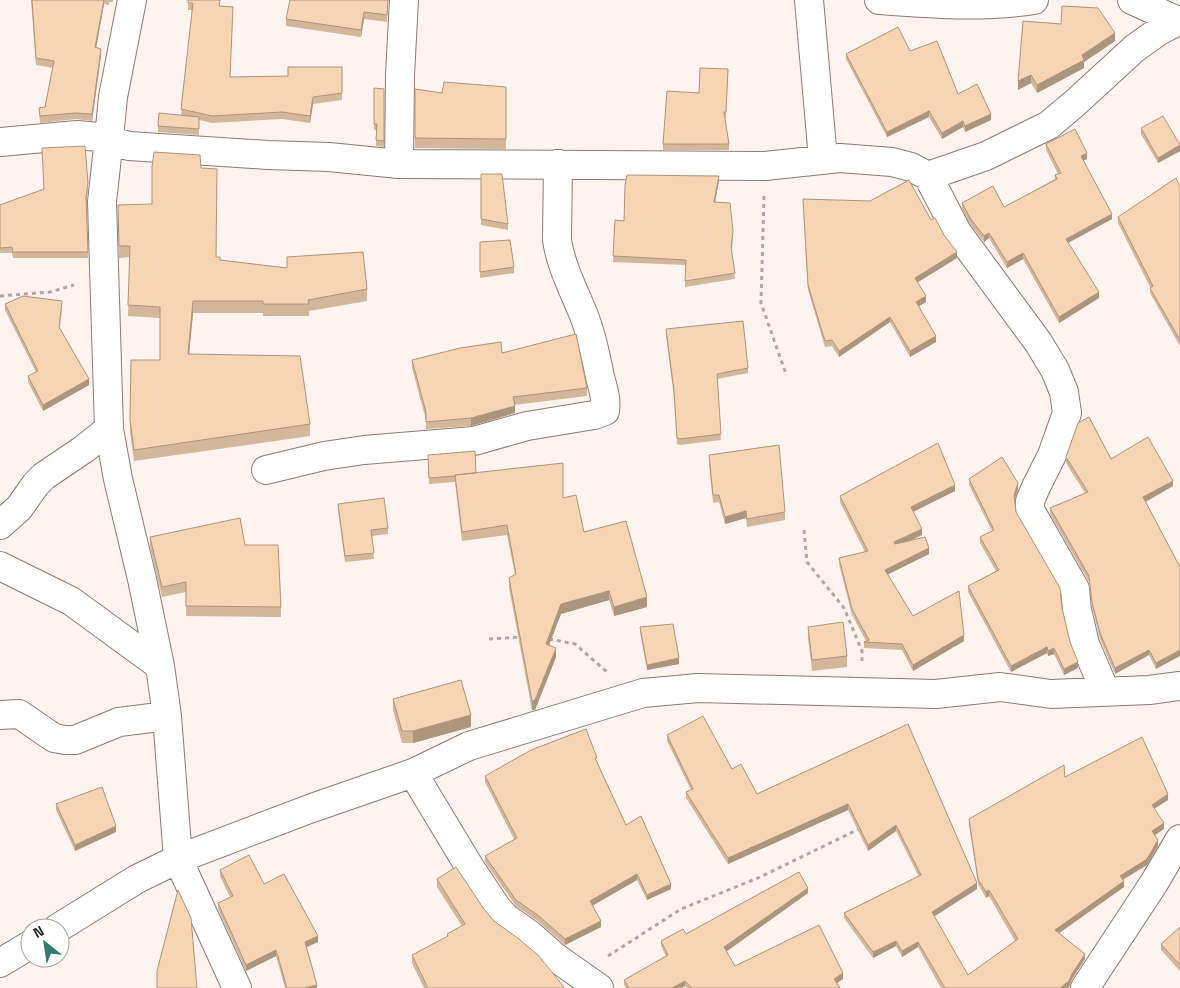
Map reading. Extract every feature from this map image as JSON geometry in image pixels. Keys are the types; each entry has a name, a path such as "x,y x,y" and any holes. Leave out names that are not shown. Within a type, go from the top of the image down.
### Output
{"street":[{"path":"132,0 113,97 102,202 109,429 118,479 142,579 160,666 167,716 178,859 237,988"},
{"path":"399,164 400,75 404,0"},
{"path":"809,0 823,159"},
{"path":"879,0 982,6 1034,0"},
{"path":"1132,0 1179,20"},
{"path":"928,176 986,156 1049,125 1135,48 1179,20"},
{"path":"0,142 78,135 110,138 118,143 129,146 328,157 399,164 765,166 823,159 848,159 892,162 910,167 928,176 957,232 1038,342 1055,370 1064,392 1067,413 1052,455 1030,501 1030,510 1075,589 1077,610 1085,644 1105,691"},
{"path":"266,470 324,456 364,450 474,441 527,426 594,415 605,411 605,399 596,355 583,314 570,286 556,240 558,164"},
{"path":"0,525 19,508 44,476 84,449 109,429"},
{"path":"0,566 71,601 160,666"},
{"path":"70,921 137,879 178,859 312,808 412,773 469,746 643,694 698,688 936,694 1000,687 1051,694 1149,690 1180,686"},
{"path":"0,715 19,714 54,738 65,740 75,740 124,720 167,716"},
{"path":"412,773 497,908 506,918 529,934 555,957 591,982"},
{"path":"1085,988 1154,883 1180,839"},
{"path":"0,963 20,952"}],"path":[{"path":"765,166 761,303 786,374"},
{"path":"0,296 50,292 103,276"},
{"path":"804,530 807,562 844,608 862,651 862,692"},
{"path":"489,638 527,637"},
{"path":"546,639 575,644 612,677 643,694"},
{"path":"591,982 609,955 681,909 758,878 868,824"}],"building":[{"path":"32,0 104,0 95,47 101,49 92,114 76,113 40,116 39,108 45,107 54,61 36,58"},
{"path":"188,0 220,0 219,6 233,7 230,77 288,76 288,67 342,67 342,93 313,97 310,116 282,112 212,116 181,109 193,3 188,3"},
{"path":"290,0 388,0 387,15 364,12 361,30 286,19"},
{"path":"1062,6 1098,8 1115,33 1082,55 1084,60 1037,85 1031,75 1018,81 1023,21 1061,24"},
{"path":"898,27 910,51 937,41 958,94 977,84 991,114 965,126 963,121 942,133 929,111 887,132 846,54"},
{"path":"700,68 728,69 726,112 724,112 729,144 663,144 667,91 699,93"},
{"path":"444,82 506,87 506,139 415,138 415,89 442,93"},
{"path":"374,88 384,89 384,141 376,140 377,124 374,124"},
{"path":"159,113 199,117 199,129 158,126"},
{"path":"1163,116 1180,145 1158,158 1141,128"},
{"path":"1075,129 1087,153 1081,156 1112,214 1066,239 1099,292 1059,317 1023,253 1007,262 989,233 984,236 970,218 962,203 993,186 1004,207 1057,179 1055,175 1061,173 1046,144"},
{"path":"85,146 88,183 86,197 88,252 13,252 12,247 0,248 0,205 44,189 42,148"},
{"path":"154,152 200,155 201,168 217,169 216,257 220,257 220,260 287,268 287,257 363,252 367,289 308,300 309,304 263,304 263,301 193,301 188,354 300,356 310,424 134,450 130,420 131,360 160,360 160,307 128,305 130,246 119,246 118,205 152,204"},
{"path":"481,174 502,174 508,224 481,219"},
{"path":"627,175 719,176 714,202 730,203 733,231 731,248 735,273 685,281 686,260 613,256 615,220 624,221"},
{"path":"1176,178 1180,187 1180,340 1150,288 1153,286 1118,217"},
{"path":"909,180 931,220 935,218 944,235 957,252 915,278 926,296 916,302 936,336 910,351 890,317 839,351 832,340 825,341 808,285 803,199 870,201"},
{"path":"510,240 514,267 480,272 480,242"},
{"path":"23,296 62,301 59,327 89,379 43,405 28,376 38,371 5,304"},
{"path":"743,321 748,368 717,374 721,434 677,438 674,391 666,329"},
{"path":"576,334 587,388 513,397 515,406 471,418 426,422 426,412 412,360 460,348 501,342 502,353"},
{"path":"1089,417 1111,459 1148,437 1173,481 1143,497 1180,567 1180,650 1156,663 1149,650 1115,668 1100,633 1092,602 1089,576 1050,508 1088,492 1066,457 1078,423"},
{"path":"938,443 955,485 911,507 922,529 894,542 895,544 925,537 929,548 885,570 913,616 959,591 964,635 913,665 902,644 864,642 869,640 852,609 839,558 868,551 840,496"},
{"path":"779,445 785,512 747,519 746,511 725,517 719,495 713,495 709,455"},
{"path":"475,451 476,473 429,478 428,455"},
{"path":"1002,457 1018,483 1014,495 1016,512 1060,588 1062,608 1070,642 1078,662 1064,669 1054,648 1048,651 1047,647 1011,666 968,586 999,570 980,537 994,530 969,479"},
{"path":"563,463 563,498 576,495 584,532 626,521 647,597 614,607 609,591 561,604 546,644 556,648 535,700 532,701 509,578 516,574 507,525 462,532 455,475"},
{"path":"384,498 388,528 371,530 374,553 345,556 338,504"},
{"path":"240,518 245,545 278,545 281,607 186,606 186,582 162,587 150,537"},
{"path":"843,622 847,656 812,660 808,627"},
{"path":"673,624 679,658 647,665 640,627"},
{"path":"461,680 471,715 413,731 402,731 393,699"},
{"path":"703,716 732,769 741,764 757,794 908,724 977,883 932,912 968,975 1018,939 989,890 986,892 978,879 969,819 1064,765 1065,777 1142,737 1168,794 1152,805 1164,823 1152,831 1158,840 1147,859 1120,876 1124,881 1055,930 1085,954 1069,981 1060,988 945,988 918,942 902,951 896,941 873,952 844,913 921,875 896,825 868,845 848,804 728,858 686,792 693,789 667,735"},
{"path":"586,729 597,758 595,758 626,825 641,816 671,884 647,895 637,874 590,901 601,921 565,939 539,916 516,900 485,856 517,838 485,776 531,750"},
{"path":"102,787 116,826 75,845 56,804"},
{"path":"249,855 264,884 284,874 318,936 305,942 317,985 304,988 287,988 276,950 246,965 218,903 233,896 220,870"},
{"path":"456,867 494,921 538,955 563,988 428,988 412,955 448,936 447,934 465,924 437,879"},
{"path":"799,872 808,888 724,947 735,966 819,925 843,973 834,979 840,988 692,988 685,981 672,988 629,988 624,980 668,955 661,941 683,929 686,934"},
{"path":"178,890 191,918 197,988 157,988 157,971"},
{"path":"1180,927 1180,965 1161,944"}]}
